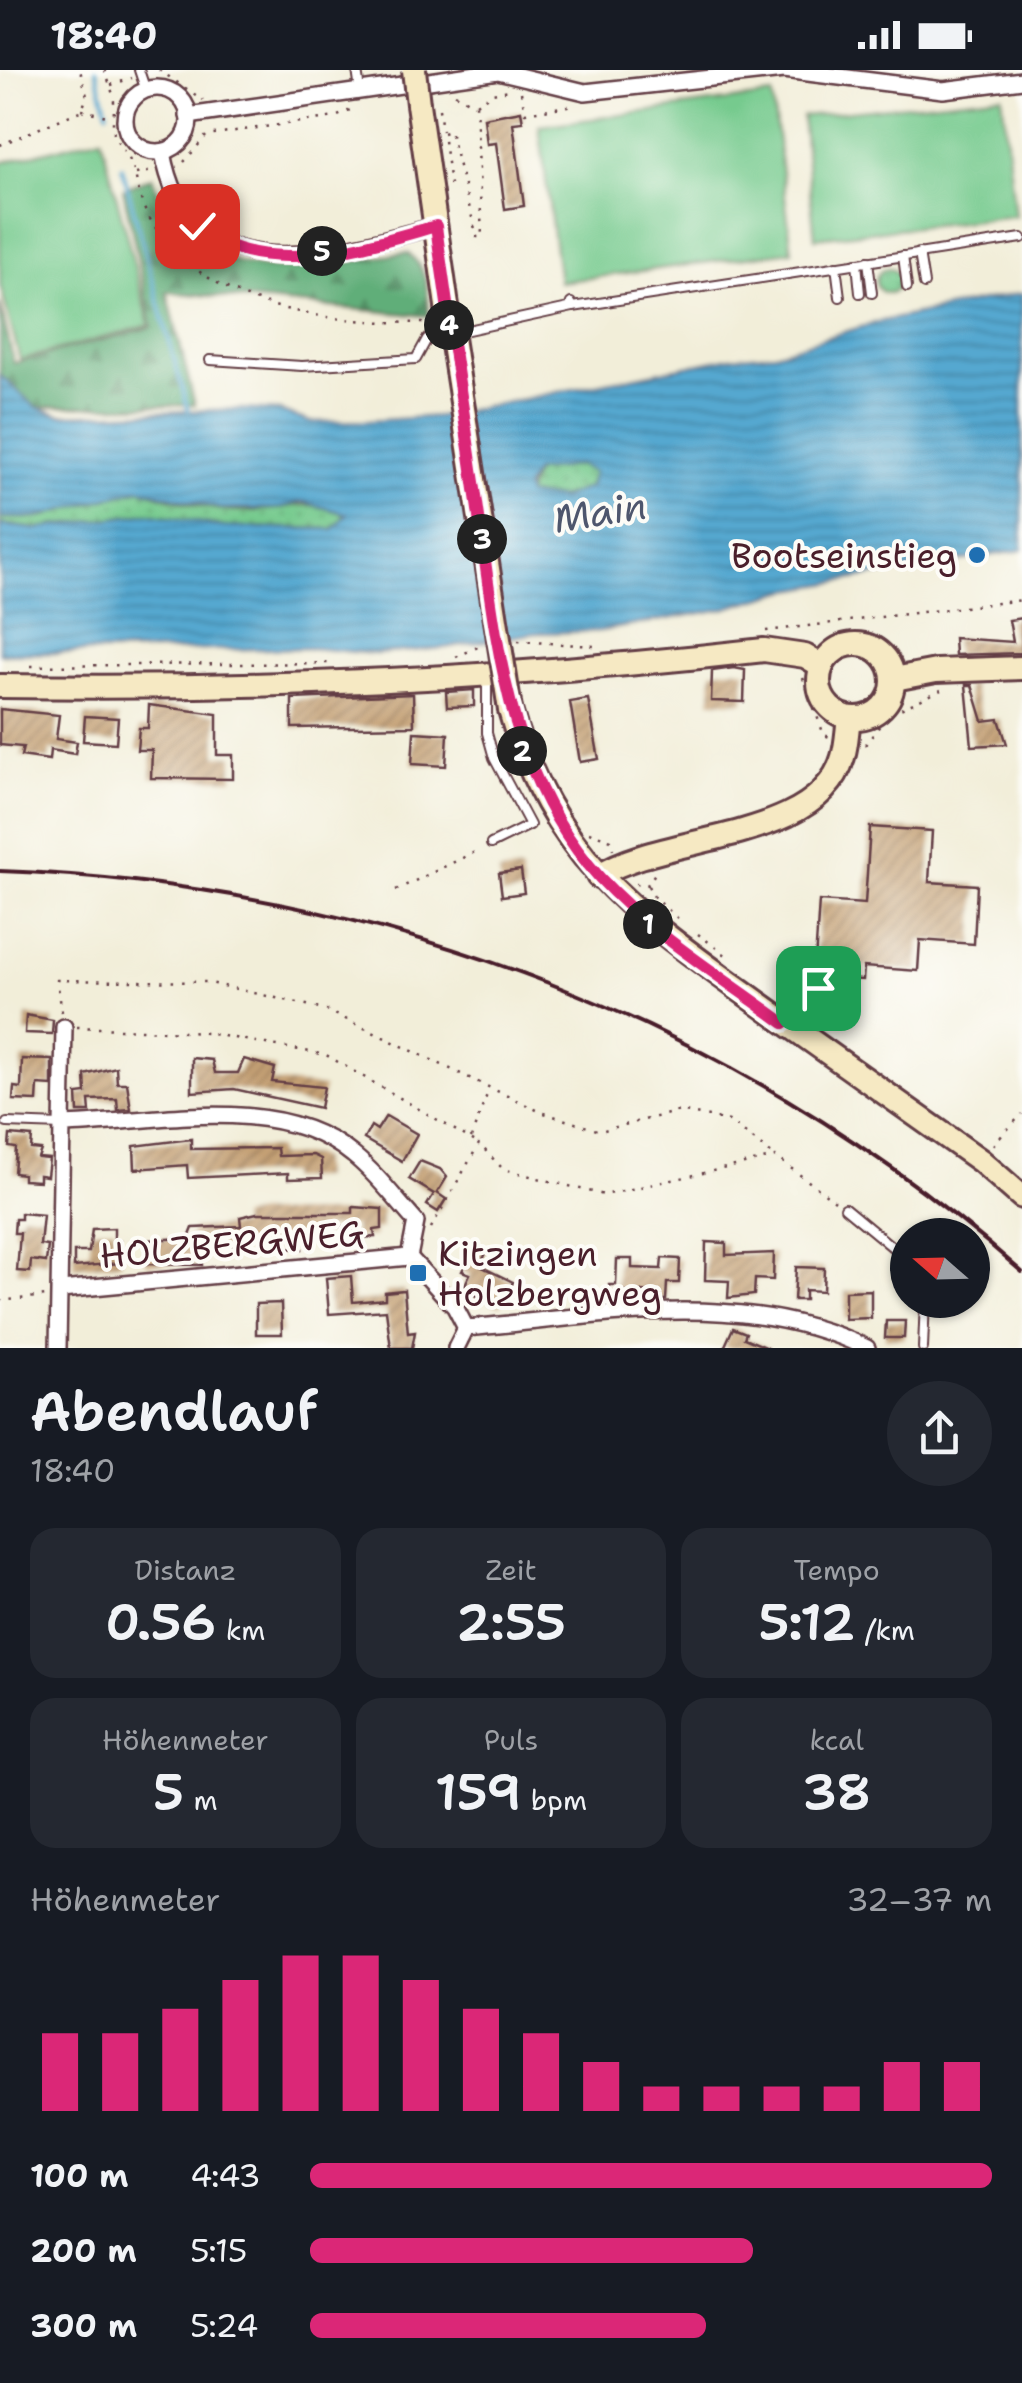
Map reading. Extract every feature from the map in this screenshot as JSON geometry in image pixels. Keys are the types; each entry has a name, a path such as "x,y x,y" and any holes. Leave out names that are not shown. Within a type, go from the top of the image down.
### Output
{"main road":[{"path":"414,70 428,103 446,306 510,710 522,752 541,793 658,933 981,1161 1022,1196"},
{"path":"0,686 157,688 486,676 764,650 814,660 841,647 865,645 886,659 894,679 891,694 880,709 865,717 834,776 797,810 743,830 608,869"},
{"path":"814,660 824,700 852,738"},
{"path":"894,679 936,671 1022,668"}],"street":[{"path":"197,114 181,142 163,152 141,148 128,134 129,106 146,90 172,92 197,114 360,98 482,72 510,72 585,92 784,70 943,90 1022,80"},
{"path":"163,152 170,183 190,217 206,234 243,252 281,256 318,252 436,226"},
{"path":"58,1348 64,1028"},
{"path":"62,1125 261,1118 306,1128 352,1153 416,1222 409,1257 455,1307 466,1328"},
{"name":"HOLZBERGWEG","path":"62,1292 409,1257"},
{"path":"466,1328 677,1310 725,1311 782,1317 867,1348"},
{"path":"456,1348 466,1328"}],"lane":[{"path":"139,70 146,90"},
{"path":"357,70 360,98"},
{"path":"210,360 302,366 416,358 427,339 572,305 1022,238"},
{"path":"920,253 924,284"},
{"path":"903,256 907,287"},
{"path":"868,261 872,293"},
{"path":"857,263 860,293"},
{"path":"836,266 840,296"},
{"path":"486,676 491,746 506,786 530,825 491,844"},
{"path":"7,1123 62,1125"},
{"path":"844,1208 890,1245"},
{"path":"923,1348 924,1318"}],"path":[{"path":"80,70 87,96 82,110"},
{"path":"105,70 115,104 115,137 132,164 148,216 182,258 209,280 273,306 370,322 423,322 430,330"},
{"path":"159,70 201,96 197,114"},
{"path":"476,104 492,93 516,88 522,94 525,112 573,106 585,92"},
{"path":"444,92 476,104"},
{"path":"207,135 336,117 360,98"},
{"path":"428,103 443,132 450,190"},
{"path":"443,132 450,131 476,237 482,237 476,104"},
{"path":"0,145 82,110 113,117"},
{"path":"750,632 1022,600"},
{"path":"808,627 814,660 803,680 824,734 852,738 945,689"},
{"path":"514,642 534,639 599,647"},
{"path":"442,660 495,644"},
{"path":"20,666 334,663"},
{"path":"581,823 611,840 608,869 624,883 647,885 658,871"},
{"path":"396,890 491,844"},
{"path":"776,1157 604,1194 503,1169 470,1138 326,1055 207,1033 64,1028 57,980 206,982 324,1010 541,1112 600,1130 680,1110 730,1120 844,1208"},
{"path":"784,1023 818,988 832,990"},
{"path":"470,1138 490,1088"},
{"path":"981,1161 1022,1114"},
{"path":"429,1232 479,1144"},
{"path":"0,1301 62,1292"}],"green space":[{"path":"772,95 792,251 559,282 539,126"},
{"path":"1002,95 1015,216 815,238 802,116"},
{"path":"101,137 150,325 20,360 0,285 0,163"},
{"path":"152,177 161,200 181,227 209,249 233,260 258,267 307,268 408,253 423,273 429,316 167,292 195,405 47,407 0,420 0,303 14,363 152,327 123,189"},
{"path":"888,269 900,281 888,293 876,281"},
{"path":"579,465 593,472 589,487 561,498 526,495 535,472"},
{"path":"140,489 220,510 307,505 348,514 333,529 224,527 148,513 35,529 0,524 0,518 36,518"}],"water":[{"name":"Main","path":"1022,293 1022,550 784,591 723,609 600,631 535,633 443,648 376,654 312,648 0,654 0,524 35,529 148,513 224,527 333,529 347,514 303,502 276,509 220,509 140,489 36,518 0,518 0,375 36,407 60,415 242,409 280,411 310,422 369,421 440,416 731,357 775,353 878,322","holes":["579,465 593,472 589,487 561,498 527,495 526,487 535,472"]}],"building":[{"path":"521,111 523,122 513,123 524,206 505,209 496,143 487,144 484,118"},
{"path":"1022,618 1022,653 955,655 954,638 1013,642 1009,620"},
{"path":"745,670 744,702 711,701 712,671"},
{"path":"966,685 972,685 983,721 999,719 1007,744 972,746"},
{"path":"474,690 474,706 447,707 446,692"},
{"path":"413,694 414,726 292,728 292,699"},
{"path":"588,699 599,759 580,762 570,702"},
{"path":"149,705 217,714 217,755 233,755 233,779 151,778 152,750 137,750 139,728 148,728"},
{"path":"0,709 59,715 56,739 77,742 75,754 50,750 49,760 21,756 23,747 0,745"},
{"path":"85,716 118,718 116,743 83,741"},
{"path":"414,732 448,734 446,766 412,764"},
{"path":"870,827 932,831 929,882 977,885 974,944 920,940 918,971 864,967 863,980 814,977 819,901 865,904"},
{"path":"521,870 524,893 502,896 499,873"},
{"path":"26,1015 53,1020 52,1034 25,1033"},
{"path":"192,1058 212,1060 215,1073 238,1073 244,1059 275,1068 272,1082 324,1087 320,1108 234,1089 192,1092"},
{"path":"22,1059 52,1060 52,1086 38,1085 37,1101 13,1100 14,1087 21,1088"},
{"path":"116,1067 117,1083 127,1083 131,1109 118,1110 117,1099 89,1100 90,1112 78,1112 77,1094 86,1093 85,1075"},
{"path":"386,1116 417,1134 402,1161 364,1139 371,1126 377,1130"},
{"path":"10,1135 32,1137 31,1149 41,1150 38,1158 49,1159 47,1176 39,1175 39,1181 23,1180 23,1174 14,1173 16,1148 9,1147"},
{"path":"191,1139 191,1149 277,1148 278,1156 313,1155 321,1159 322,1178 288,1179 288,1173 188,1178 187,1165 135,1169 134,1146"},
{"path":"420,1161 440,1169 447,1177 437,1193 446,1199 438,1212 427,1205 434,1194 409,1179"},
{"path":"353,1207 382,1209 382,1229 374,1230 375,1237 354,1238 354,1226 322,1228 322,1237 301,1238 302,1249 239,1246 201,1250 202,1265 146,1264 145,1240 189,1238 193,1228 241,1226 240,1217 257,1213 353,1213"},
{"path":"21,1213 43,1215 40,1245 48,1246 46,1262 31,1260 30,1272 17,1271 20,1233 14,1233 15,1219 21,1219"},
{"path":"114,1228 114,1241 120,1241 121,1263 74,1267 74,1252 89,1252 92,1229"},
{"path":"706,1242 726,1243 726,1255 774,1253 773,1280 755,1279 754,1295 728,1298 729,1281 705,1280"},
{"path":"474,1247 486,1253 480,1266 513,1282 500,1307 463,1289 470,1274 462,1271"},
{"path":"662,1258 680,1259 679,1283 667,1283 666,1300 654,1300 655,1292 620,1291 620,1298 608,1298 609,1285 616,1285 617,1259 632,1259 632,1268 661,1269"},
{"path":"796,1267 824,1268 823,1291 805,1290 805,1300 794,1300"},
{"path":"351,1276 353,1302 385,1299 385,1292 404,1290 408,1333 415,1332 412,1348 391,1348 386,1310 329,1314 326,1278"},
{"path":"871,1290 871,1318 845,1319 845,1291"},
{"path":"281,1303 282,1334 256,1334 256,1304"},
{"path":"886,1321 905,1321 904,1338 885,1338"},
{"path":"733,1328 746,1333 744,1338 768,1348 724,1348"}],"waterway":[{"path":"96,70 107,112"},
{"path":"122,167 188,410"}],"railway":[{"path":"0,871 141,882 280,904 415,938 547,982 674,1038 796,1105 912,1183 1022,1272"}],"place":[{"name":"Bootseinstieg","path":"977,555"},
{"name":"Kitzingen Holzbergweg","path":"418,1273"}],"route":[{"path":"197,226 229,248 281,256 340,248 436,226 499,658 522,752 541,793 598,876 636,913 784,1023 818,988"}]}
